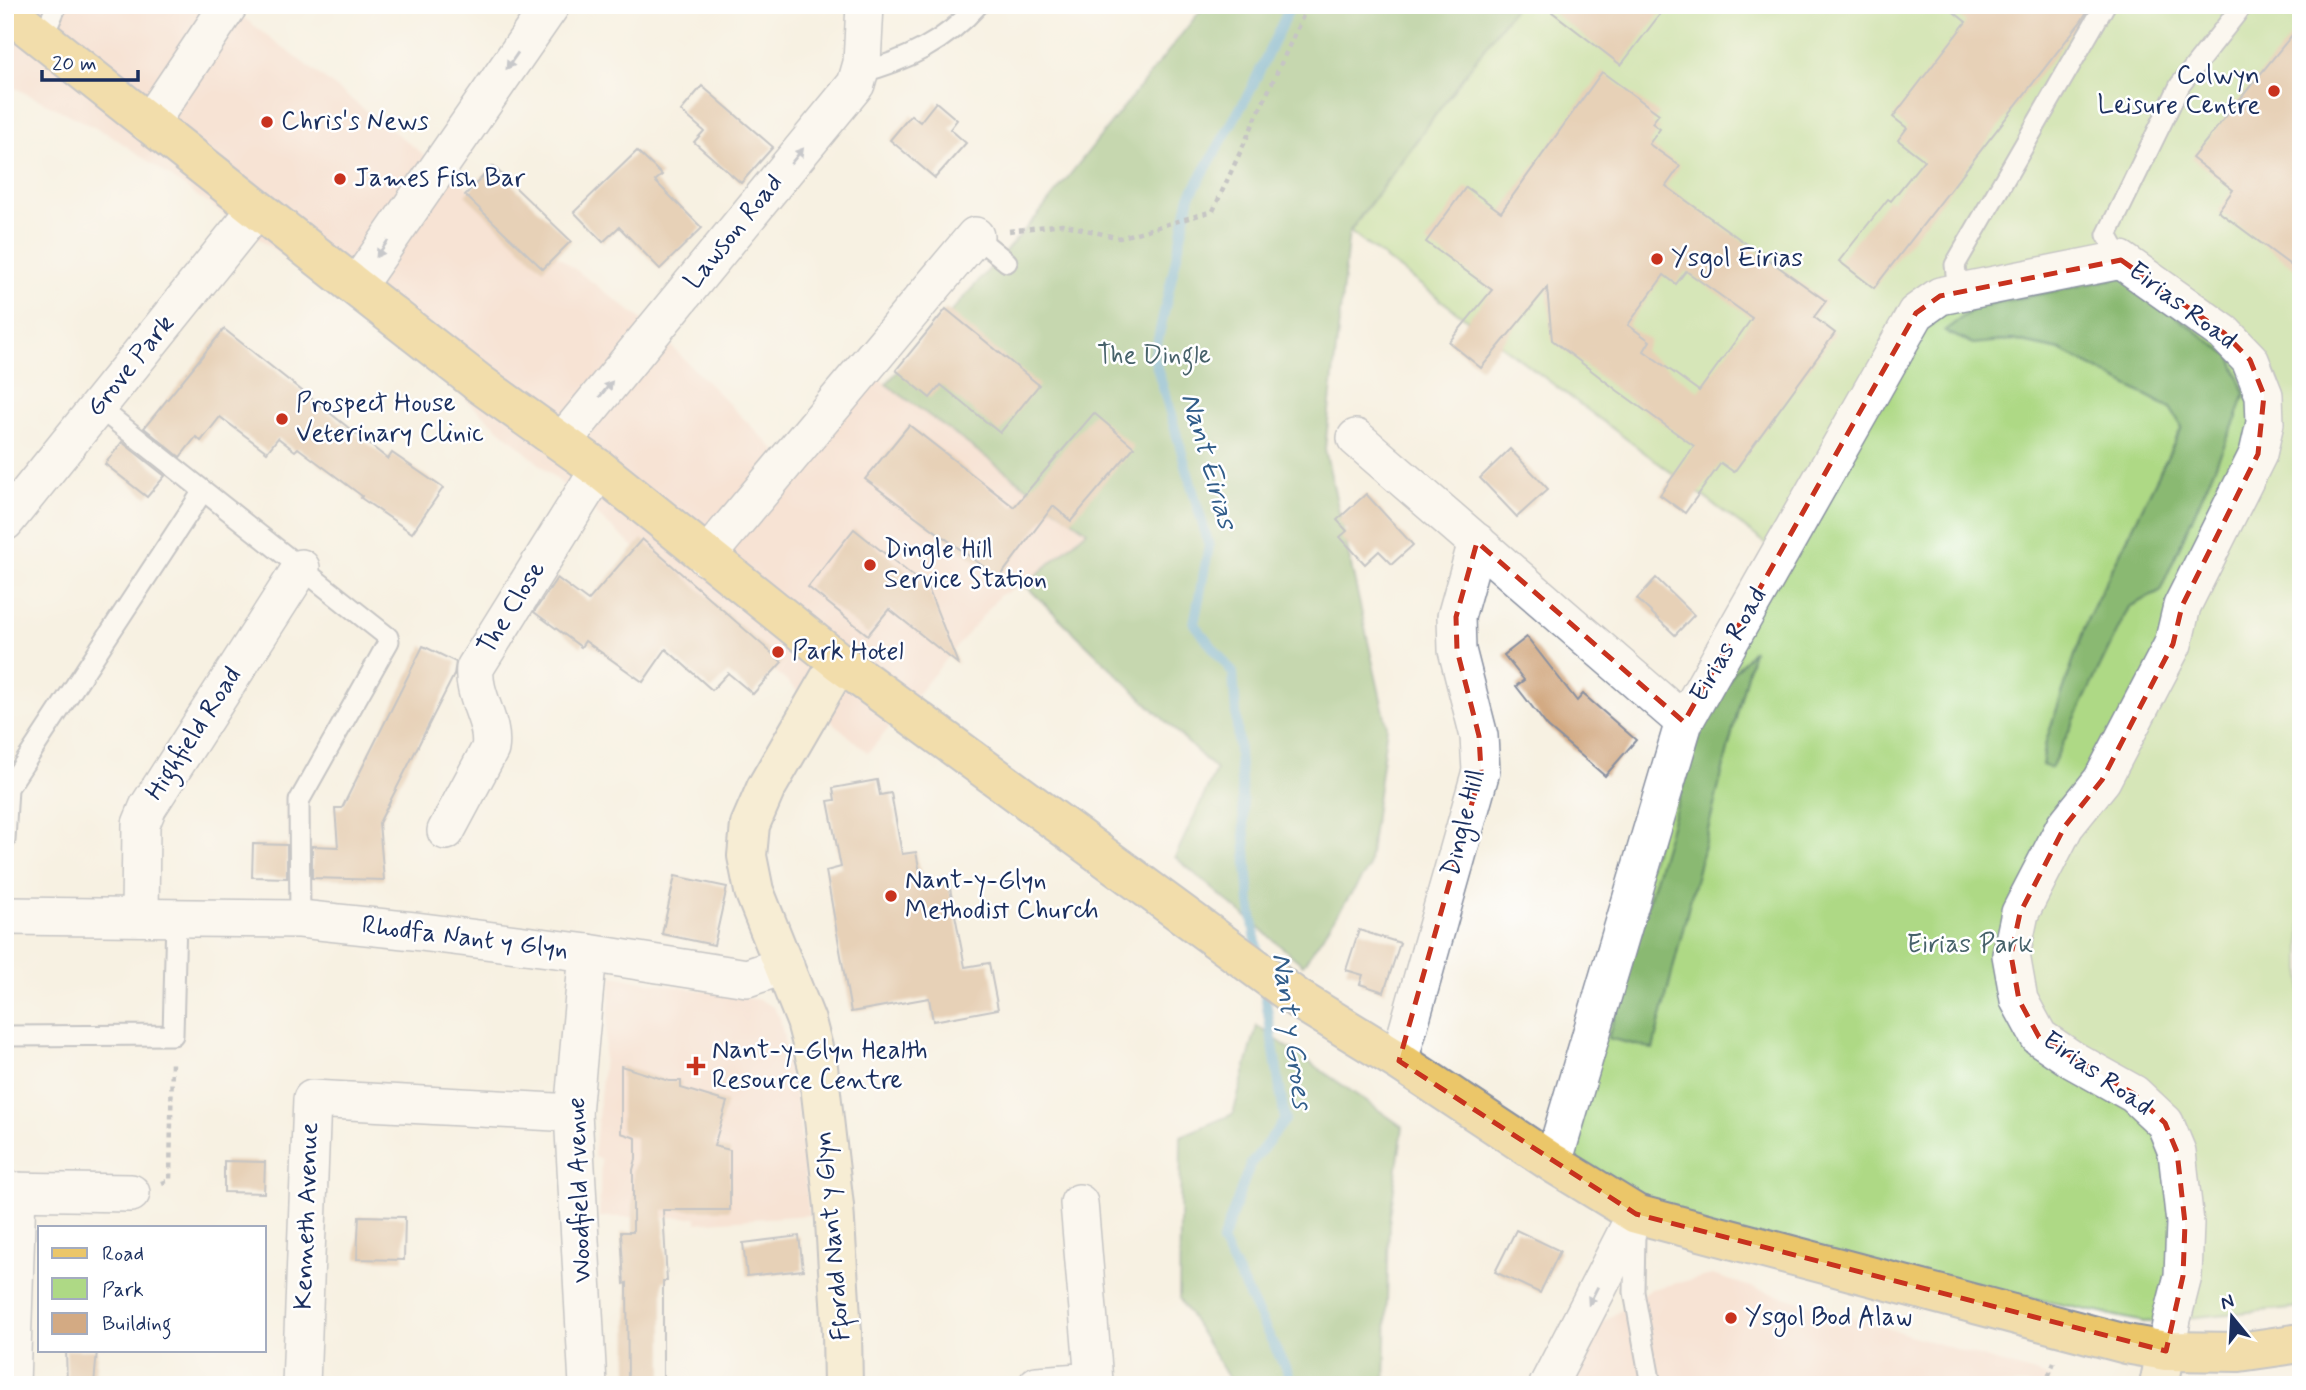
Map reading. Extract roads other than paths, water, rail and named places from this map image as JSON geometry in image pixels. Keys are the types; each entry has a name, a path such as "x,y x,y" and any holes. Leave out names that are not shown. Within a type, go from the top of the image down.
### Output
{"main road":[{"path":"5,9 256,210 480,384 599,469 839,662 1298,999 1636,1214 2126,1344 2163,1368 2239,1352 2301,1343"}],"street":[{"path":"149,124 229,5"},
{"path":"355,287 551,5"},
{"name":"Lawson Road","path":"562,442 856,84 862,63 865,5"},
{"name":"Grove Park","path":"5,522 256,210"},
{"path":"706,557 975,236"},
{"name":"Eirias Road","path":"1553,1163 1684,722 1916,313 1940,296 2121,260 2224,333 2250,360 2264,395 2265,424 2258,454 2182,606 2173,644 2102,780 2065,826 2020,913 2011,954 2019,1000 2039,1037 2073,1060 2134,1094 2165,1123 2177,1152 2185,1223 2183,1276 2163,1368"},
{"path":"1356,438 1684,722"},
{"name":"The Close","path":"446,831 490,749 492,738 474,682 475,668 599,469"},
{"name":"Dingle Hill","path":"1399,1061 1481,771 1479,736 1457,650 1457,617 1476,542"},
{"name":"Highfield Road","path":"140,917 141,824 148,807 301,568"},
{"name":"Ffordd Nant y Glyn","path":"839,662 766,788 750,825 747,856 754,891 806,1021 818,1067 834,1206 842,1333 842,1385"},
{"name":"Rhodfa Nant y Glyn","path":"5,916 300,919 414,930 747,978 785,965"},
{"name":"Woodfield Avenue","path":"588,953 573,1113 588,1385"},
{"name":"Kenneth Avenue","path":"301,1385 312,1099 573,1113"},
{"path":"11,1385 11,1191 131,1194"},
{"path":"1037,1385 1095,1383 1079,1203"},
{"path":"1548,1385 1636,1214"}],"lane":[{"path":"42,39 57,5"},
{"path":"859,73 892,65 931,45 965,20 978,5"},
{"path":"1958,292 1955,265 2105,5"},
{"path":"2121,260 2107,235 2180,85 2243,5"},
{"path":"975,236 1007,262"},
{"path":"98,407 388,637 389,641 299,801 300,919"},
{"path":"5,840 8,788 203,491"},
{"path":"5,1036 173,1035 176,917"},
{"path":"1636,1214 1634,1292 1651,1385"}],"waterway":[{"name":"Nant Eirias","path":"1258,955 1250,903 1233,673 1194,624 1209,546 1154,357 1190,196 1249,93 1291,5"},
{"name":"Nant y Groes","path":"1264,988 1285,1120 1250,1165 1222,1242 1294,1385"}],"place":[{"name":"Colwyn Leisure Centre","path":"2274,91"},
{"name":"Chris's News","path":"267,122"},
{"name":"James Fish Bar","path":"340,179"},
{"name":"Ysgol Eirias","path":"1657,259"},
{"name":"Prospect House Veterinary Clinic","path":"282,419"},
{"name":"Dingle Hill Service Station","path":"870,565"},
{"name":"Park Hotel","path":"778,652"},
{"name":"Nant-y-Glyn Methodist Church","path":"891,896"},
{"name":"Nant-y-Glyn Health Resource Centre","path":"696,1066"},
{"name":"Ysgol Bod Alaw","path":"1731,1318"}],"park label":[{"name":"The Dingle","path":"1154,356"},
{"name":"Eirias Park","path":"1970,945"}]}
